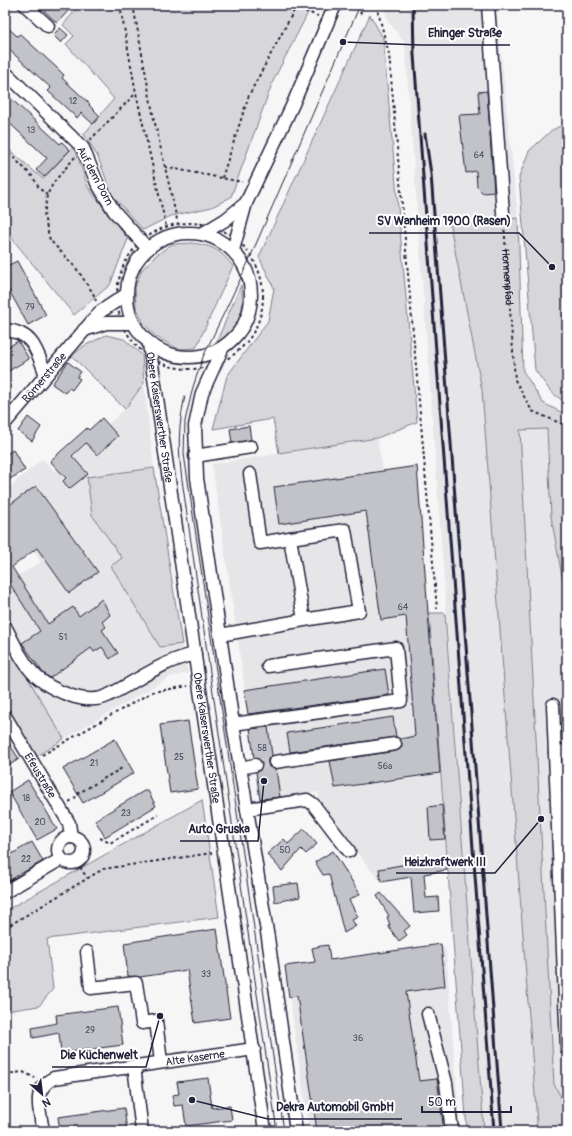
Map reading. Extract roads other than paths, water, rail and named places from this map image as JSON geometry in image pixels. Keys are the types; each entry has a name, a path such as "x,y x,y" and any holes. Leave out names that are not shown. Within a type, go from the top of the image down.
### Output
{"street":[{"path":"25,5 48,26"},
{"path":"83,331 106,323 128,323 149,344 164,353 180,358 203,357 222,349 236,337 246,321 252,303 251,285 246,267 235,245 246,203 293,104 335,5"},
{"path":"488,5 503,213"},
{"name":"Auf dem Dorn","path":"5,72 83,148 97,183 110,205 144,244"},
{"path":"128,323 128,309 122,297 144,244 184,233 207,231 246,203"},
{"path":"207,231 219,240 235,245"},
{"name":"Römerstraße","path":"5,423 100,312 122,297"},
{"path":"5,330 26,336 36,347 46,375"},
{"name":"Obere Kaiserswerther Straße","path":"149,344 195,654 201,684 223,851 254,1049 265,1131"},
{"path":"222,349 202,393 195,426 195,456 233,724 268,938 296,1131"},
{"path":"195,456 251,447"},
{"path":"220,635 359,611 345,530 260,543 250,474"},
{"path":"290,538 304,620"},
{"path":"5,626 35,678 54,690 83,699 94,700 106,697 165,663 195,654"},
{"path":"233,724 401,701 396,648 268,666"},
{"path":"553,705 566,978 567,1049"},
{"name":"Efeustraße","path":"5,716 69,823 71,837"},
{"path":"275,762 395,744"},
{"path":"555,752 567,751"},
{"path":"240,768 255,765"},
{"path":"247,809 307,800 313,804 349,851"},
{"path":"71,837 79,840 84,847 83,856 77,862 68,863 61,859 57,851 60,843 71,837"},
{"path":"5,892 61,859"},
{"path":"87,952 91,988 136,983 142,1023 156,1021 161,1062"},
{"path":"428,1014 446,1083 452,1131"},
{"name":"Alte Kaserne","path":"43,1131 39,1100 40,1090 45,1082 54,1078 254,1049"},
{"path":"134,1066 142,1131"}],"tunnel":[{"path":"255,765 275,762"}],"tram line":[{"path":"284,1131 184,454 185,421 193,387 203,357 246,267 360,5"},
{"path":"185,396 179,438 182,480 277,1131"}],"railway":[{"path":"413,5 414,55 494,1131"},
{"path":"425,134 431,174 502,1131"}],"place":[{"name":"Ehinger Straße","path":"343,42"},
{"name":"SV Wanheim 1900 (Rasen)","path":"552,267"},
{"name":"Auto Gruska","path":"264,781"},
{"name":"Heizkraftwerk III","path":"541,819"},
{"name":"Die Küchenwelt","path":"160,1016"},
{"name":"Dekra Automobil GmbH","path":"192,1100"}]}
